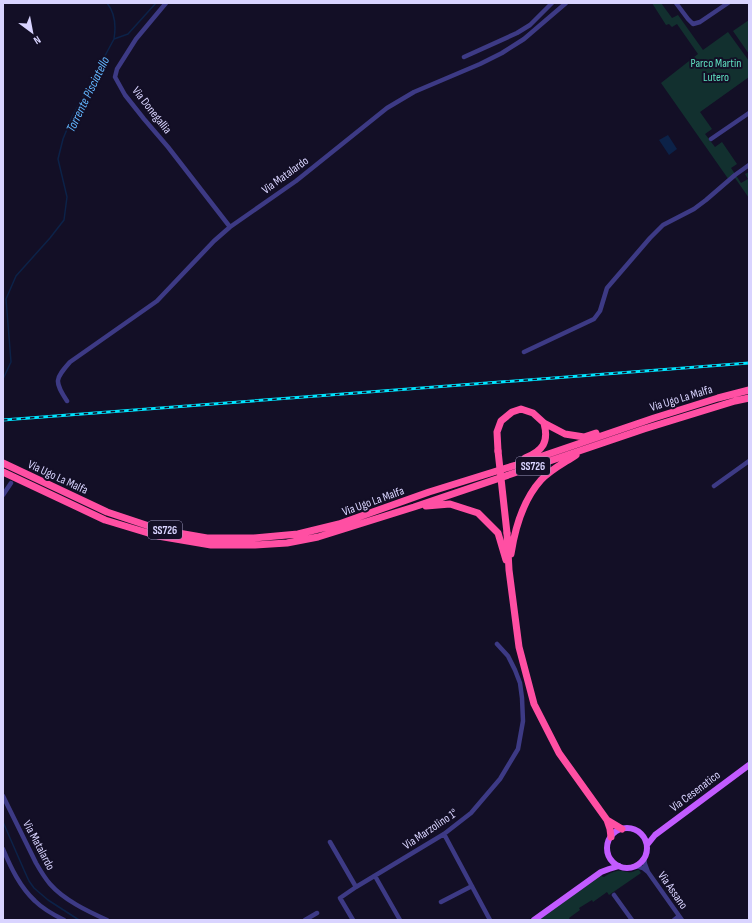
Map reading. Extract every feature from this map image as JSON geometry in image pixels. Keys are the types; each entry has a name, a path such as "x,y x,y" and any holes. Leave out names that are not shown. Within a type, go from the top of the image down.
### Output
{"highway":[{"name":"Via Ugo La Malfa","path":"3,463 107,512 161,530 207,538 254,538 298,534 340,524 429,492 516,466 654,418 749,390"},
{"name":"Via Ugo La Malfa","path":"3,472 105,520 158,536 211,545 287,543 318,537 414,507 644,429 749,398"},
{"path":"611,837 607,820 559,753 534,704 519,647 509,570 507,533 496,432 501,421 512,412 521,409 533,413 544,423 565,434 584,436 641,419 654,418"},
{"path":"516,466 522,460 541,448 545,439 546,430 544,423"},
{"path":"509,570 513,543 519,521 529,496 541,480 557,467 586,448"},
{"path":"414,507 450,504 478,513 498,533 509,570"},
{"path":"607,820 622,829"}],"main road":[{"name":"Via Cesenatico","path":"647,845 655,835 749,765"},
{"path":"642,834 647,845 647,852 641,863 630,868 625,868 613,862 607,850 611,837 616,832 629,828 642,834 655,835"},
{"path":"534,920 601,872 606,866 609,856"},
{"path":"601,872 619,866"}],"street":[{"name":"Via Donegallia","path":"166,3 136,39 117,69 115,77 144,119 168,147 230,227"},
{"path":"464,57 517,33 530,25 552,3"},
{"name":"Via Matalardo","path":"67,401 57,382 60,374 70,362 157,300 214,241 230,227 296,181 387,108 414,92 480,64 502,52 524,39 566,3"},
{"path":"676,3 693,24 700,22 728,3"},
{"path":"711,139 749,113"},
{"path":"524,352 594,319 600,311 607,288 650,238 664,225 694,209 749,165"},
{"path":"714,486 749,461"},
{"path":"3,495 11,483"},
{"name":"Via Marzolino 1°","path":"353,920 340,898 444,834 471,813 500,778 518,749 523,721 520,683 508,656 497,644"},
{"name":"Via Matalardo","path":"3,796 36,863 50,884 59,893 107,920"},
{"path":"444,834 490,920"},
{"path":"330,842 356,887"},
{"path":"3,849 13,872 22,887 36,902 49,912 64,920"},
{"name":"Via Assano","path":"644,858 648,872 681,918"},
{"name":"Via Assano","path":"636,866 643,868 648,872"},
{"path":"375,876 400,920"},
{"path":"441,902 472,886"},
{"path":"614,895 632,920"},
{"path":"305,920 317,913"},
{"path":"674,920 681,918"}],"green space":[{"name":"Parco Martin Lutero","path":"652,3 661,3 672,18 678,15 703,50 728,32 749,61 749,77 700,112 712,129 705,134 715,147 722,142 737,164 731,168 741,183 748,179 745,174 749,172 749,198 735,178 729,180 661,83 698,54 677,24 672,27 669,24 666,25"},
{"path":"749,20 749,54 733,31"},
{"path":"637,870 641,873 609,895 607,892 593,902 592,900 579,908 580,910 569,918 570,920 537,920 601,876 604,877 617,871 629,872"}],"water":[{"path":"668,135 677,149 669,155 659,140"}],"waterway":[{"name":"Torrente Pisciatello","path":"3,379 11,362 6,299 16,276 64,220 67,197 58,159 63,139 72,117 114,39 114,20 112,11 107,3"},
{"path":"114,39 128,34 156,3"},
{"name":"Torrente Pisciatello","path":"3,822 29,881 34,888 48,900 79,920"}],"railway":[{"path":"3,420 749,363"}]}
